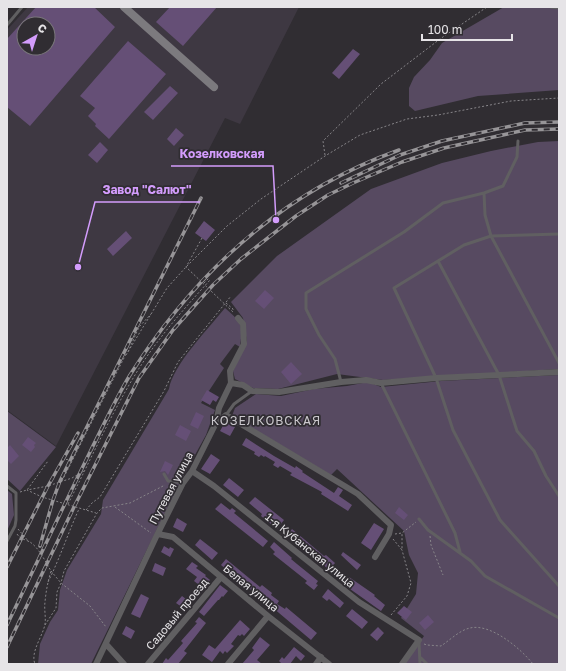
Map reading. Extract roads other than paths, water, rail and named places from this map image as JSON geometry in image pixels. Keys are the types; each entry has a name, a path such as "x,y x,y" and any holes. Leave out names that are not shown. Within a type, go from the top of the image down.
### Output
{"street":[{"path":"124,7 214,87"},
{"name":"Путевая улица","path":"96,664 110,632 183,483 192,471 216,424 219,408 231,383 230,371 244,344 243,324 238,318"},
{"path":"231,383 243,385 252,391 279,392 341,382 366,380 381,383 436,378 559,372"},
{"path":"216,424 226,415 358,494 391,525 389,534 375,557"},
{"name":"1-я Кубанская улица","path":"192,471 220,491 359,602 419,640"},
{"name":"Белая улица","path":"157,535 173,537 220,577 329,664"},
{"name":"Садовый проезд","path":"148,664 220,577"},
{"path":"228,664 268,616"},
{"path":"402,664 419,640"},
{"path":"106,644 124,664"},
{"path":"316,664 321,657"}],"lane":[{"path":"7,25 22,7"},
{"path":"551,7 559,8"},
{"path":"341,382 335,359 319,335 306,309 306,294 404,232 443,203 484,193 503,186 517,157 518,141"},
{"path":"484,193 484,215 491,236 559,364"},
{"path":"559,234 491,236 464,245 394,288 436,378 453,430 500,520 559,586"},
{"path":"438,261 499,375 517,431 534,451 546,476 559,496"},
{"path":"381,383 455,533 460,552"},
{"path":"226,415 234,404 252,391"},
{"path":"164,474 168,481 183,483"},
{"path":"7,486 16,493 15,526 7,541"},
{"path":"419,519 428,530 472,561 485,576 559,618"},
{"path":"419,640 421,658 420,664"},
{"path":"421,658 427,664"}],"railway":[{"path":"341,183 400,155 442,141 525,123 559,122"},
{"path":"7,647 74,507 139,378 173,330 213,285 241,259 296,216 328,195 353,183 402,162 444,148 525,130 559,129"},
{"path":"7,625 119,394 156,337 183,302 213,269 245,239 280,212 317,188 357,167 399,150"},
{"path":"40,546 60,481 201,198"},
{"path":"7,567 48,486 78,433"}],"place":[{"name":"Козелковская","path":"276,220"},
{"name":"Завод \"Салют\"","path":"78,267"}],"district":[{"name":"КОЗЕЛКОВСКАЯ","path":"266,421"}]}
